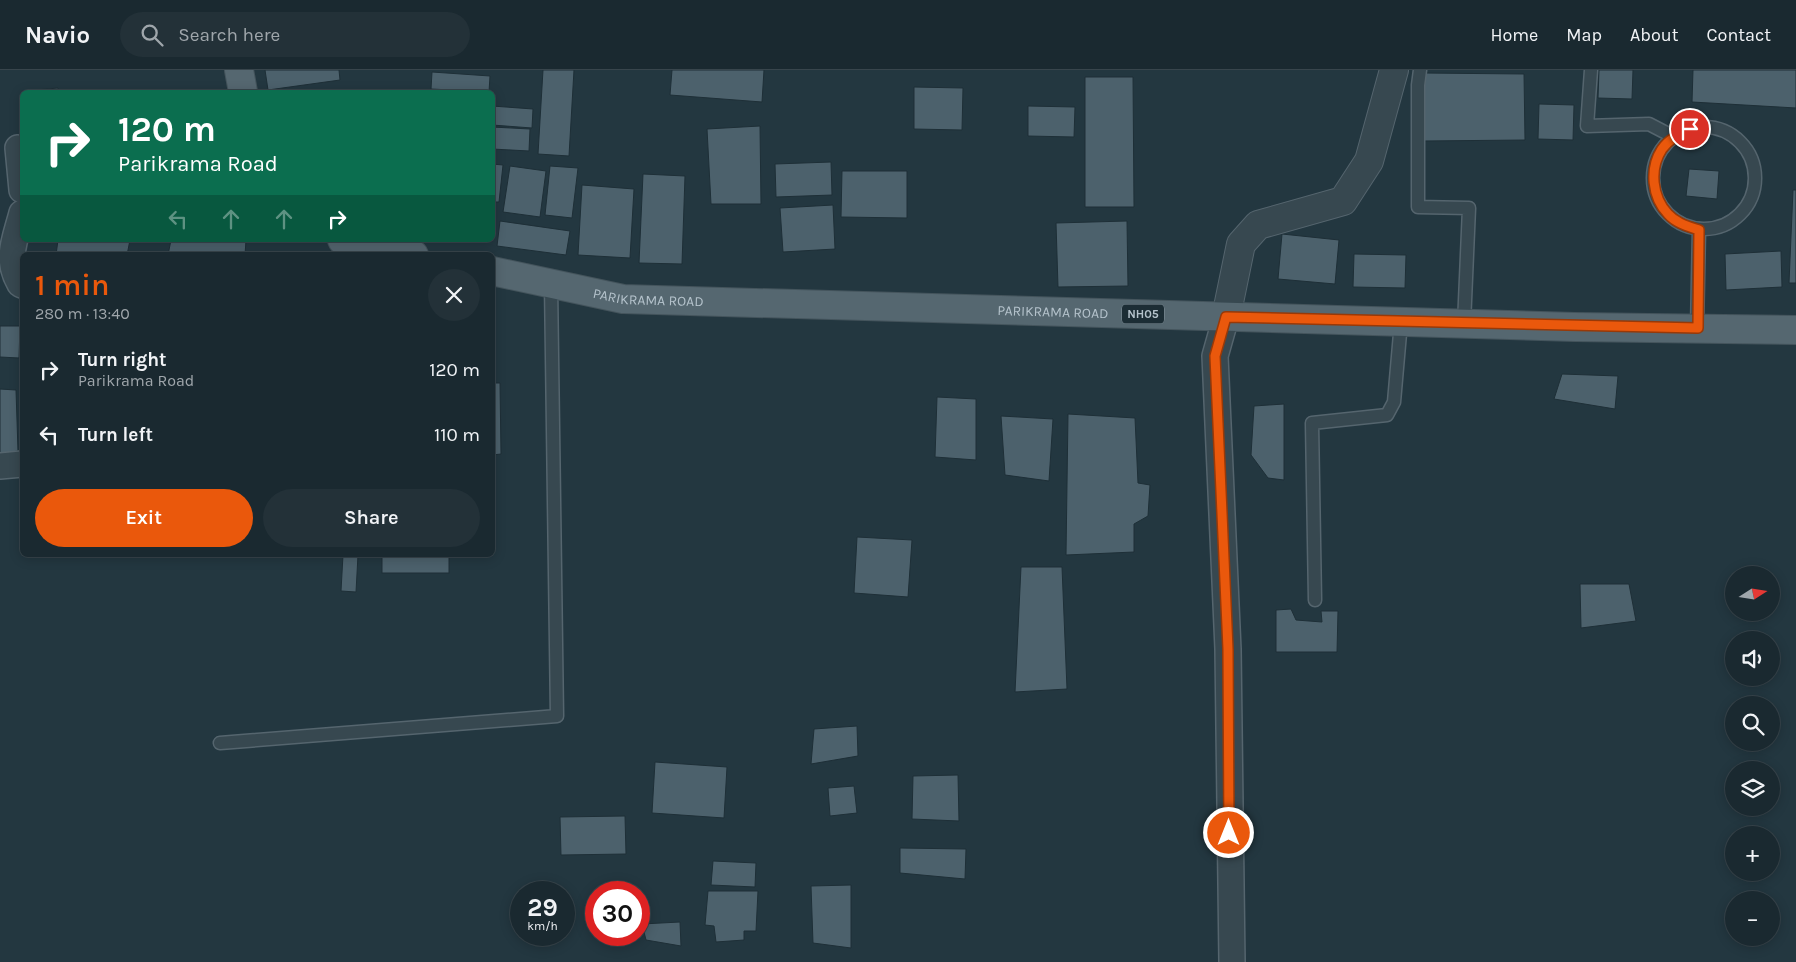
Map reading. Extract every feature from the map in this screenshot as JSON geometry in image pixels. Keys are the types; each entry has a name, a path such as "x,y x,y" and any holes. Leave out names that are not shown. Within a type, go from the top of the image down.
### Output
{"main road":[{"path":"240,70 243,90"},
{"path":"352,242 400,252"},
{"name":"PARIKRAMA ROAD","path":"495,273 623,299 1464,324 1796,330"}],"street":[{"path":"1232,962 1228,649 1215,356 1226,317 1241,244 1258,225 1343,201 1369,161 1394,70"},
{"path":"13,148 20,181"},
{"path":"20,221 12,253 12,270 20,284"},
{"path":"0,466 20,464"}],"lane":[{"path":"1420,70 1418,84 1418,207 1469,208 1464,324"},
{"path":"1591,70 1587,126 1649,124 1674,137"},
{"path":"1707,127 1723,131 1737,139 1748,152 1754,167 1755,183 1751,199 1742,213 1730,223 1715,229 1699,230 1682,225 1668,214 1658,200 1653,183 1655,165 1662,149 1674,137 1690,129 1707,127"},
{"path":"1698,328 1699,230"},
{"path":"220,743 557,716 551,284"},
{"path":"1315,600 1312,423 1387,415 1394,402 1401,322"}],"building":[{"path":"265,70 339,70 340,80 268,90"},
{"path":"543,70 574,70 569,156 538,154"},
{"path":"672,70 764,70 762,102 670,95"},
{"path":"1599,70 1633,70 1632,99 1598,98"},
{"path":"1693,70 1796,70 1796,108 1692,102"},
{"path":"432,72 490,76 489,90 431,89"},
{"path":"1423,73 1524,74 1525,140 1424,141"},
{"path":"1085,77 1133,77 1134,207 1085,207"},
{"path":"914,87 963,88 962,130 914,129"},
{"path":"58,88 58,90 37,90"},
{"path":"1539,104 1574,105 1573,140 1538,139"},
{"path":"495,106 533,109 532,128 495,125"},
{"path":"1028,106 1075,107 1074,137 1028,136"},
{"path":"760,126 761,204 711,204 707,129"},
{"path":"495,127 530,129 529,151 495,149"},
{"path":"831,162 832,195 776,197 775,164"},
{"path":"495,164 503,165 499,202 495,202"},
{"path":"510,166 546,171 540,217 503,212"},
{"path":"550,166 578,168 572,218 545,215"},
{"path":"1689,169 1719,171 1717,199 1686,196"},
{"path":"842,171 907,171 907,218 841,217"},
{"path":"643,174 685,176 682,264 639,263"},
{"path":"582,185 634,189 630,258 578,255"},
{"path":"1793,190 1796,190 1796,283 1789,283"},
{"path":"833,205 835,249 783,252 780,208"},
{"path":"500,221 570,231 566,255 497,246"},
{"path":"1127,221 1128,286 1058,287 1056,223"},
{"path":"1282,234 1339,240 1335,284 1278,279"},
{"path":"58,242 130,242 128,252 56,252"},
{"path":"171,242 246,242 245,252 169,252"},
{"path":"1781,251 1782,287 1726,290 1725,254"},
{"path":"1354,254 1406,255 1405,288 1353,287"},
{"path":"0,326 20,326 19,358 0,357"},
{"path":"1562,374 1618,376 1615,409 1554,399"},
{"path":"495,383 500,383 501,454 495,455"},
{"path":"0,389 16,390 18,451 0,454"},
{"path":"937,397 976,399 976,460 935,457"},
{"path":"1284,404 1284,480 1268,478 1251,455 1254,406"},
{"path":"1068,414 1135,418 1138,483 1150,485 1148,516 1134,524 1134,552 1066,555"},
{"path":"1001,416 1053,419 1049,481 1005,475"},
{"path":"857,537 912,540 908,597 854,593"},
{"path":"343,557 358,557 356,592 341,591"},
{"path":"382,557 449,557 449,573 382,573"},
{"path":"1021,567 1062,567 1067,689 1015,692"},
{"path":"1580,584 1629,584 1636,621 1581,628"},
{"path":"1291,609 1296,620 1322,622 1321,611 1338,611 1337,652 1276,652 1276,610"},
{"path":"857,726 858,756 811,764 814,729"},
{"path":"655,762 727,767 724,818 652,813"},
{"path":"958,775 959,821 912,819 913,776"},
{"path":"854,786 857,813 830,816 828,788"},
{"path":"625,816 626,854 561,855 560,817"},
{"path":"900,848 966,849 965,879 900,873"},
{"path":"713,861 756,863 755,887 711,885"},
{"path":"851,885 851,948 813,943 811,886"},
{"path":"708,891 758,891 756,931 744,931 744,940 716,942 714,926 705,925"},
{"path":"680,922 681,946 650,941 650,924"}],"route":[{"path":"1229,833 1228,649 1215,356 1226,317 1575,327 1698,328 1699,230 1682,225 1668,214 1658,200 1653,183 1655,165 1662,149 1674,137 1690,129"}]}
